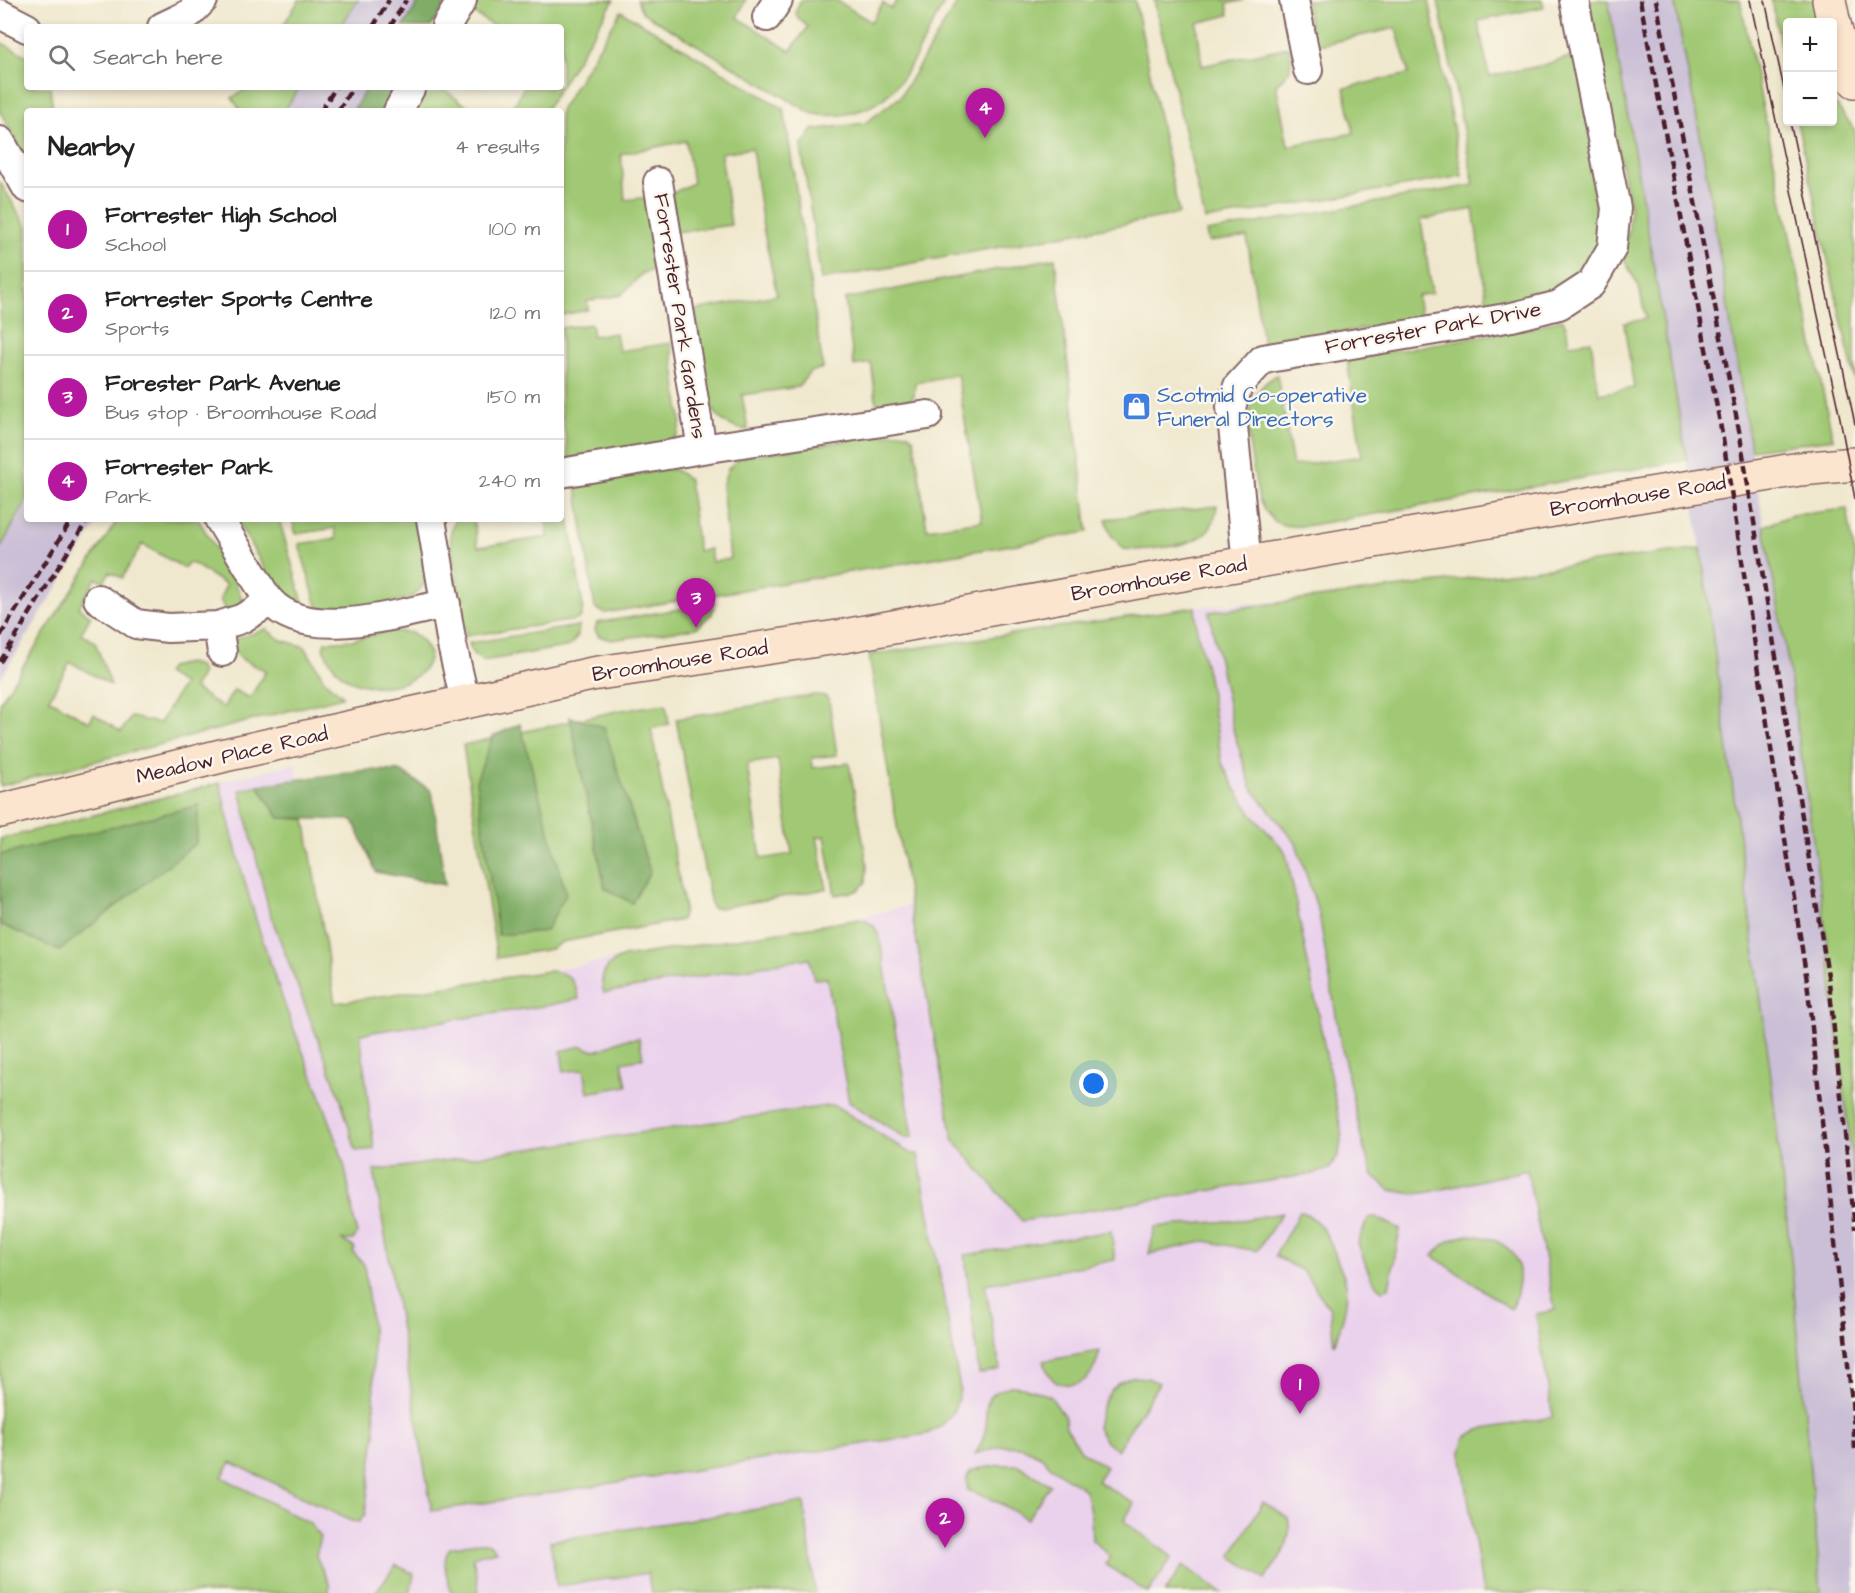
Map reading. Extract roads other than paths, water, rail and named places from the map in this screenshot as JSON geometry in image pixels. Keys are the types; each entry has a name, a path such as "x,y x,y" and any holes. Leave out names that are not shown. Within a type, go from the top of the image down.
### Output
{"main road":[{"path":"1830,0 1839,42 1855,81"},
{"name":"Broomhouse Road","path":"465,701 603,673 844,636 1131,583 1800,469 1855,464"},
{"name":"Meadow Place Road","path":"0,811 225,755 465,701"}],"street":[{"path":"168,24 189,14 203,0"},
{"path":"448,24 462,0"},
{"path":"1294,0 1308,70"},
{"name":"Forrester Park Drive","path":"1247,564 1231,407 1238,386 1263,359 1512,317 1559,305 1591,284 1612,248 1616,208 1574,0"},
{"path":"0,14 24,26"},
{"path":"400,108 409,90"},
{"path":"0,141 24,183"},
{"name":"Forrester Park Gardens","path":"658,182 702,449"},
{"name":"Forrester Park Gardens","path":"564,472 928,415"},
{"path":"221,522 270,602 303,621 328,624 355,622 446,604"},
{"path":"432,522 452,645 465,701"},
{"path":"98,599 136,624 220,639 241,619 270,602"}],"tram line":[{"path":"1750,0 1840,418 1855,499"},
{"path":"1765,0 1783,85"},
{"path":"1791,126 1855,424"}],"railway":[{"path":"375,24 389,0"},
{"path":"392,24 406,0"},
{"path":"1640,0 1723,439 1807,981 1852,1402 1855,1449"},
{"path":"1656,0 1740,436 1829,982 1855,1229"},
{"path":"323,108 334,90"},
{"path":"340,108 351,90"},
{"path":"0,636 70,522"},
{"path":"0,662 86,522"}],"place":[{"name":"Forrester Park","path":"985,138"},
{"name":"Scotmid Co-operative Funeral Directors","path":"1136,407"},
{"name":"Forester Park Avenue","path":"696,628"},
{"name":"Forrester High School","path":"1300,1414"},
{"name":"Forrester Sports Centre","path":"945,1548"}]}
